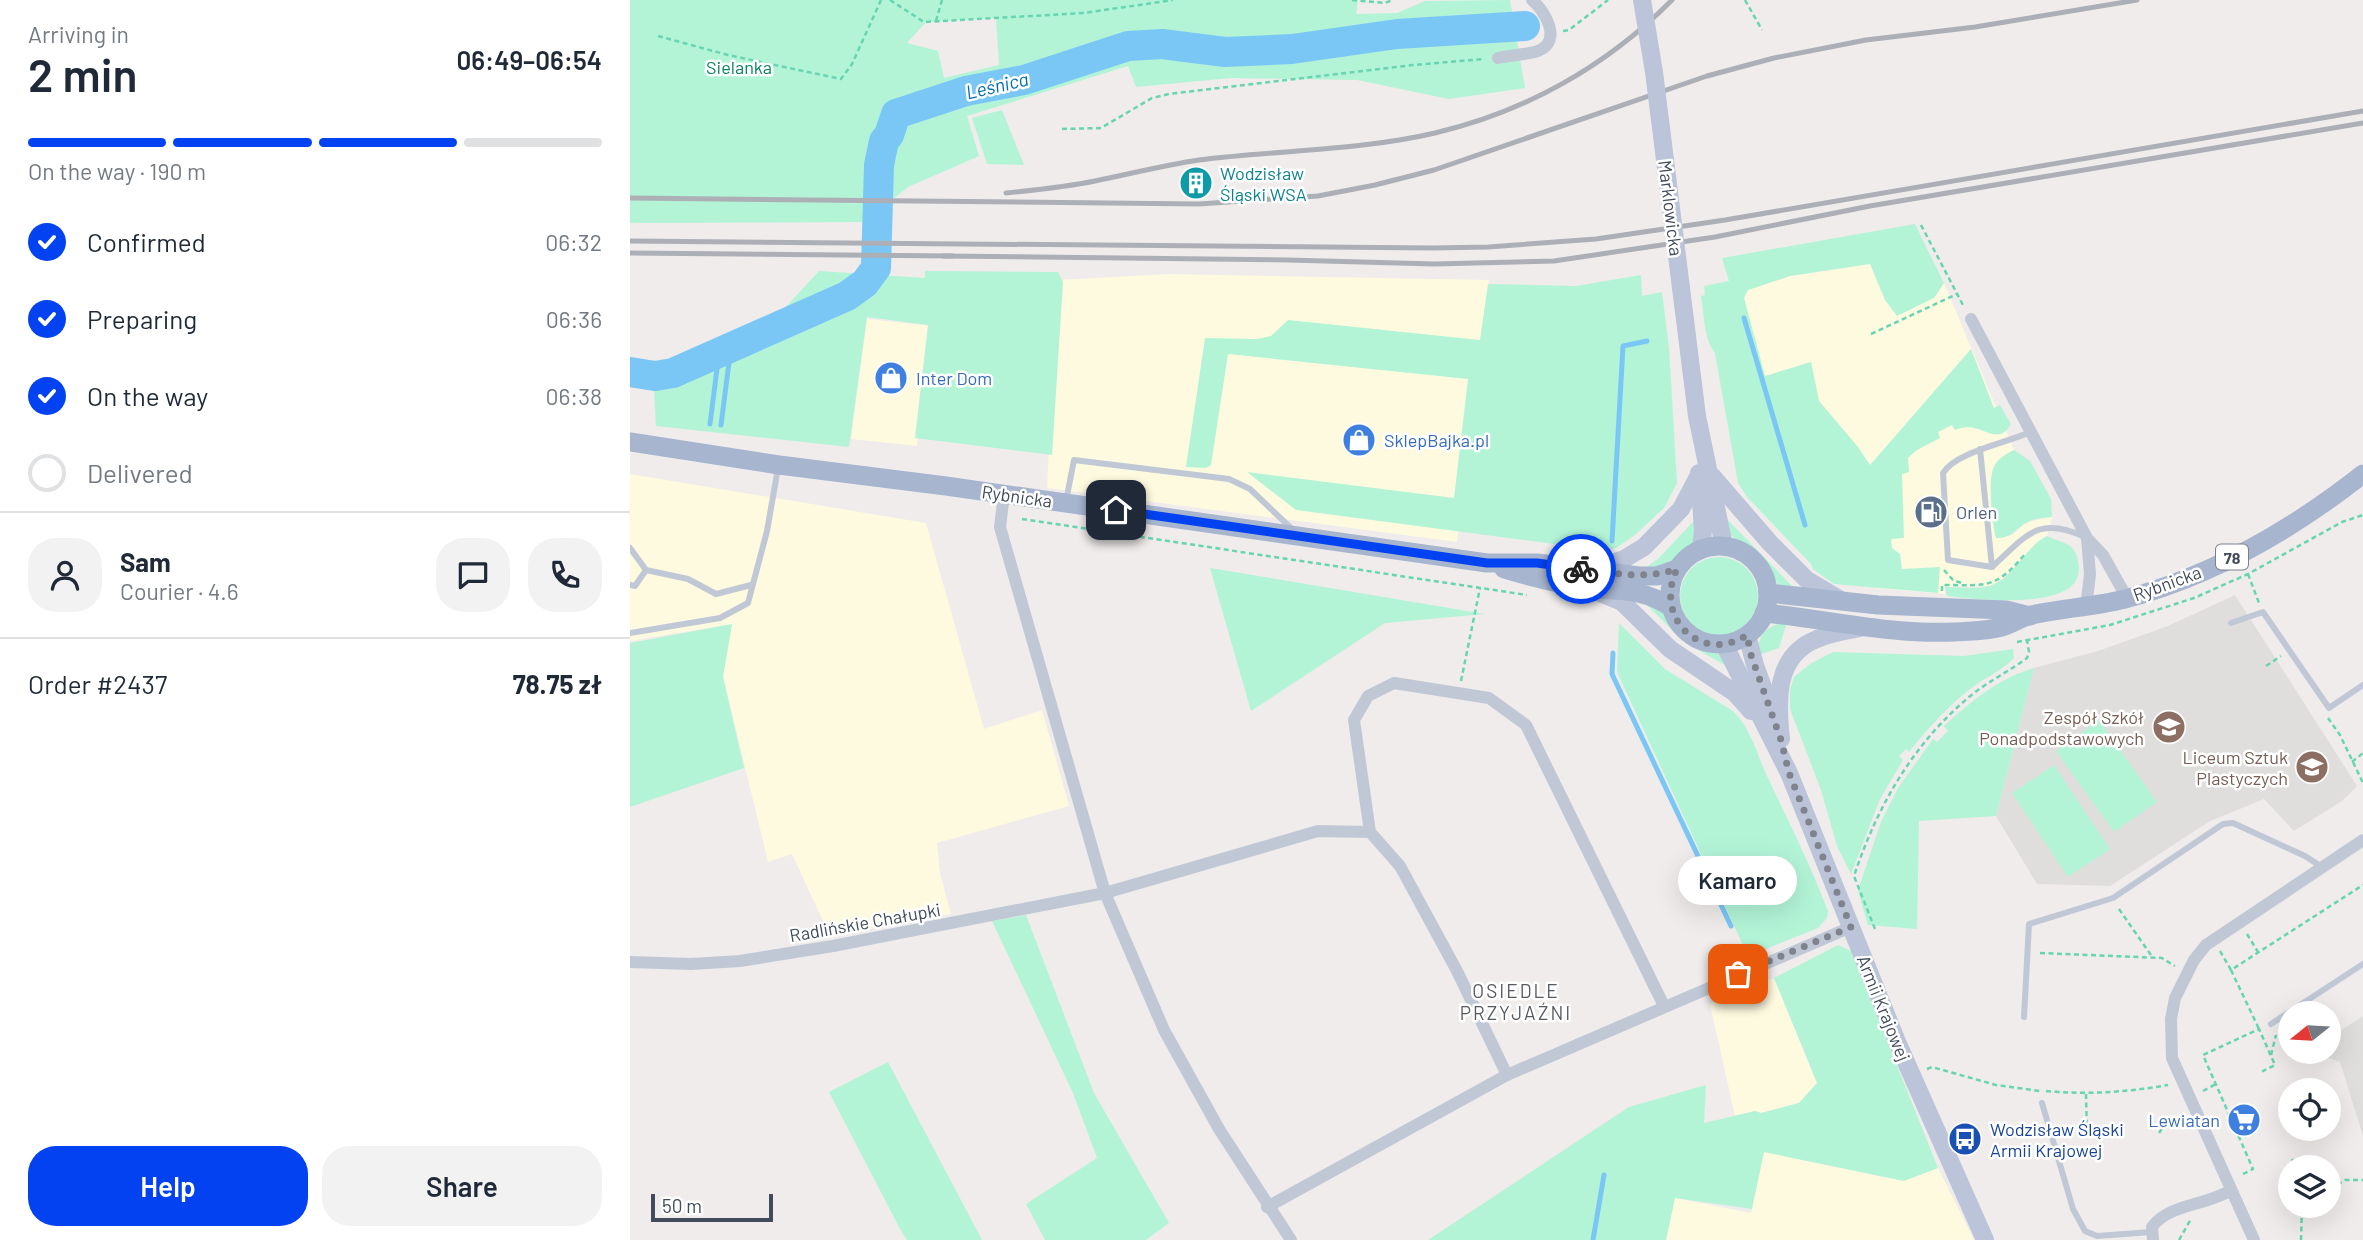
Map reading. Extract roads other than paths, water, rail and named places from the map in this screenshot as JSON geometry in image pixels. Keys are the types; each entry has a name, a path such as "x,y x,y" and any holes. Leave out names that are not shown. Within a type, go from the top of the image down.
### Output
{"main road":[{"name":"Marklowicka","path":"1642,0 1654,72 1704,474 1701,550"},
{"name":"Rybnicka","path":"630,442 1487,563 1537,563 1653,596 1671,607"},
{"name":"Marklowicka","path":"1704,474 1724,546"},
{"path":"1774,735 1735,692 1670,649 1622,602 1589,579 1644,547 1681,509 1704,474 1807,580 1847,603"},
{"name":"Rybnicka","path":"1764,613 1866,627 1953,632 2000,627 2031,616 2086,608 2127,598 2212,567 2293,523 2363,474"},
{"path":"1724,546 1747,555 1758,566 1768,593 1764,613 1757,625 1747,635 1724,645 1703,642 1690,635 1677,621 1671,607 1671,584 1677,569 1687,558 1701,550 1724,546"},
{"name":"Rybnicka","path":"1589,579 1648,576 1677,569"},
{"name":"Rybnicka","path":"1768,593 1847,603 2006,610 2031,616"},
{"path":"1774,735 1778,690 1784,670 1794,656 1819,638 1866,627"},
{"name":"Armii Krajowej","path":"1747,635 1774,735 1952,1170 1985,1240"},
{"name":"Armii Krajowej","path":"1724,645 1774,735"}],"street":[{"path":"1498,58 1539,51 1549,40 1550,24 1542,8 1532,0"},
{"path":"1971,319 2087,538 2103,555 2127,598"},
{"path":"1004,494 1000,527 1105,892 1164,1030 1219,1129 1290,1240"},
{"path":"2086,608 2090,574 2087,538"},
{"path":"1507,1075 1457,971 1400,866 1370,832 1354,720 1368,696 1394,682 1489,698 1526,726 1664,1006"},
{"name":"Radlińskie Chałupki","path":"630,962 691,964 740,961 972,920 1105,892 1318,831 1370,832"},
{"path":"2254,1240 2172,1058 2171,1019 2175,998 2194,960 2206,946 2363,840"},
{"path":"1267,1207 1507,1075 1851,927"},
{"path":"2153,1236 2152,1227 2160,1215 2214,1199 2231,1190"}],"lane":[{"path":"1992,567 1948,560 1943,473 1947,467 1980,449 2011,441 2030,432"},
{"path":"1980,449 1992,567"},
{"path":"1066,503 1074,460 1229,479 1250,489 1298,536"},
{"path":"630,633 720,618 748,603 767,530 779,464"},
{"path":"1992,567 2018,543 2043,527 2065,528 2087,538"},
{"path":"630,548 646,570 688,579 716,594 751,585"},
{"path":"630,585 635,586 646,570"},
{"path":"2231,623 2263,612 2329,708 2363,685"},
{"path":"2024,1017 2029,924 2113,898 2223,824 2233,823 2305,856 2322,867"},
{"path":"2271,1024 2363,964"},
{"path":"2042,1103 2073,1209 2085,1231 2097,1236 2153,1236"}],"waterway":[{"name":"Leśnica","path":"630,372 655,376 673,373 847,296 865,283 876,268 879,165 884,141 889,135 896,114 966,91 1024,80 1128,46 1162,44 1225,52 1292,49 1397,34 1525,26"},
{"path":"1744,318 1805,525"},
{"path":"1612,541 1623,346 1647,341"},
{"path":"721,425 731,347"},
{"path":"710,424 719,353"},
{"path":"1613,653 1612,674 1731,926"},
{"path":"1593,1240 1604,1175"}],"railway":[{"path":"1006,193 1084,183 1199,160 1406,139 1468,124 1532,99 1592,66 1647,24 1672,0"},
{"path":"630,198 1199,204 1318,196 1434,170 1707,76 1774,58 1866,40 1975,27 2137,0"},
{"path":"630,241 1433,248 1596,239 1725,220 2363,111"},
{"path":"943,256 1434,264 1554,261 1715,237 1870,206 2363,123"},
{"path":"630,253 953,256"}],"place":[{"name":"Wodzisław Śląski WSA","path":"1196,183"},
{"name":"Inter Dom","path":"891,378"},
{"name":"SklepBajka.pl","path":"1359,440"},
{"name":"Orlen","path":"1931,512"},
{"name":"Zespół Szkół Ponadpodstawowych","path":"2169,727"},
{"name":"Liceum Sztuk Plastyczych","path":"2312,767"},
{"name":"Kamaro","path":"1738,974"},
{"name":"Lewiatan","path":"2244,1120"},
{"name":"Wodzisław Śląski Armii Krajowej","path":"1965,1139"}],"district":[{"name":"OSIEDLE PRZYJAŹNI","path":"1516,1001"}],"park label":[{"name":"Sielanka","path":"739,67"}]}
